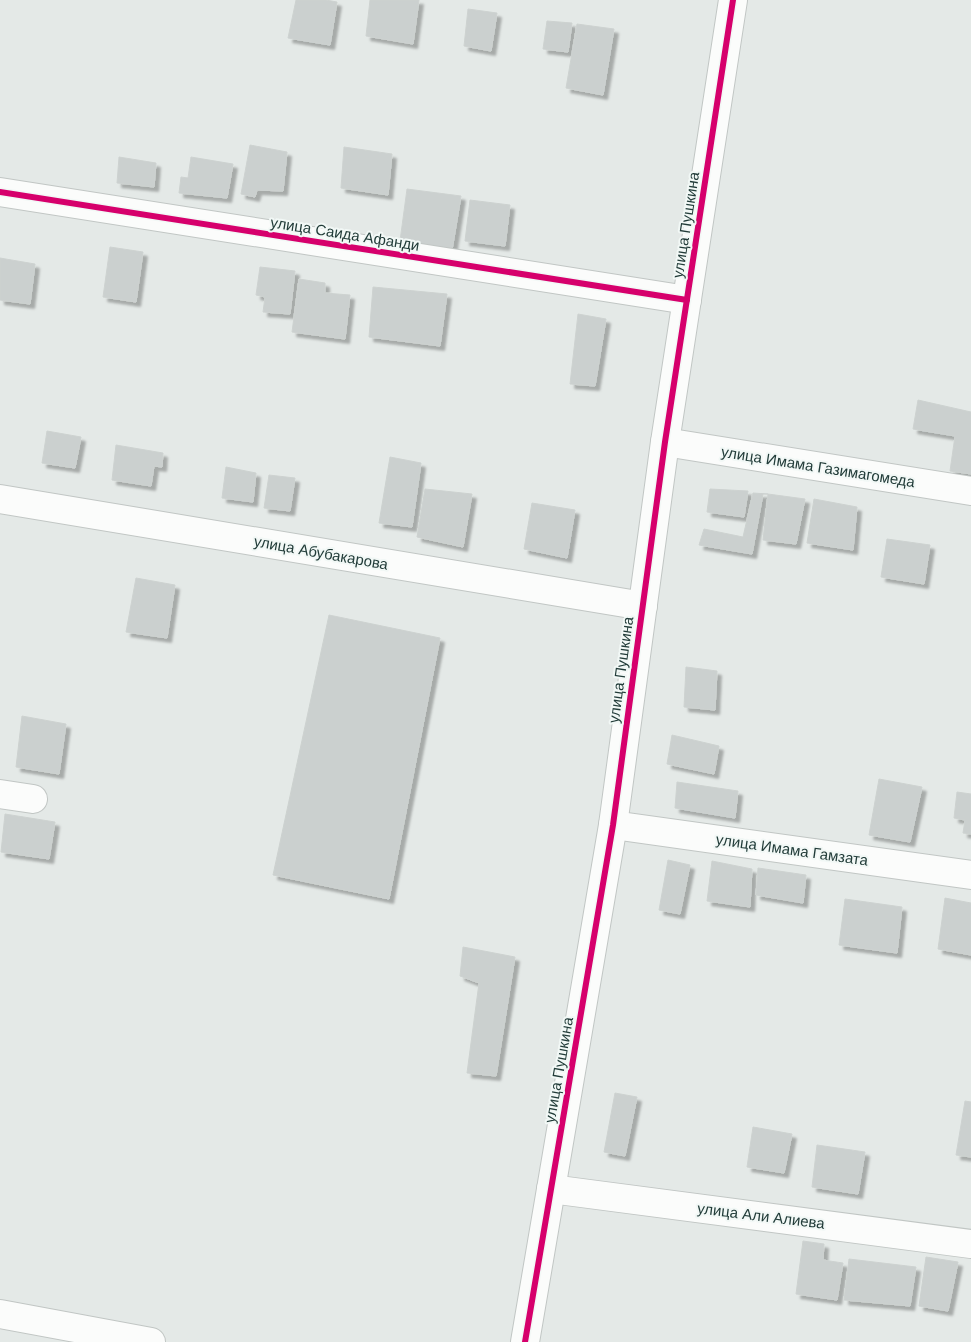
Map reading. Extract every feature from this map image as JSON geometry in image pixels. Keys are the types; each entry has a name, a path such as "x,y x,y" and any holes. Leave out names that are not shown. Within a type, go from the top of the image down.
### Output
{"street":[{"name":"улица Пушкина","path":"525,1342 612,825 665,442 730,0"},
{"name":"улица Саида Афанди","path":"0,192 687,300"},
{"name":"улица Имама Газимагомеда","path":"665,442 971,491"},
{"name":"улица Абубакарова","path":"0,499 642,606"},
{"path":"0,794 33,799"},
{"name":"улица Имама Гамзата","path":"612,825 971,875"},
{"name":"улица Али Алиева","path":"551,1189 971,1244"},
{"path":"0,1314 151,1342"}],"building":[{"path":"296,0 337,2 330,45 288,38"},
{"path":"370,0 419,0 413,44 366,36"},
{"path":"468,9 497,13 491,51 464,46"},
{"path":"547,21 572,23 568,52 543,49"},
{"path":"577,24 614,29 603,95 566,88"},
{"path":"250,145 287,152 283,191 257,190 255,197 241,194"},
{"path":"344,147 392,154 388,195 341,188"},
{"path":"119,157 156,163 154,187 117,183"},
{"path":"191,157 233,164 227,198 179,193 181,177 188,178"},
{"path":"407,189 461,196 452,250 400,241"},
{"path":"470,200 510,205 505,246 465,241"},
{"path":"110,247 143,252 136,302 103,297"},
{"path":"0,258 35,264 30,304 0,300"},
{"path":"260,267 295,271 290,314 263,312 265,297 256,295"},
{"path":"299,279 325,283 325,293 350,295 345,339 292,332"},
{"path":"373,287 447,294 440,346 369,337"},
{"path":"578,314 606,319 595,386 570,384"},
{"path":"918,400 971,412 971,474 950,471 955,436 913,429"},
{"path":"47,431 81,437 75,468 42,463"},
{"path":"116,445 163,453 162,467 154,466 151,486 112,480"},
{"path":"390,457 421,463 412,527 379,523"},
{"path":"226,467 256,473 253,502 222,498"},
{"path":"269,475 295,478 290,511 264,508"},
{"path":"425,489 472,494 463,547 417,537"},
{"path":"710,489 748,491 744,517 707,512"},
{"path":"753,493 768,494 763,494 752,554 699,545 704,529 743,537"},
{"path":"768,494 805,499 796,544 763,540"},
{"path":"814,499 857,507 853,550 807,543"},
{"path":"532,503 575,510 567,558 524,549"},
{"path":"887,539 930,545 924,584 881,577"},
{"path":"136,578 175,585 167,638 126,632"},
{"path":"329,615 440,638 389,899 273,875"},
{"path":"686,667 717,671 715,710 684,707"},
{"path":"22,716 66,724 59,774 16,767"},
{"path":"672,735 719,746 714,774 667,764"},
{"path":"879,779 922,787 910,842 869,835"},
{"path":"677,782 738,791 735,818 675,808"},
{"path":"957,792 971,794 971,834 963,833 965,820 954,818"},
{"path":"5,814 55,822 49,859 1,852"},
{"path":"668,860 690,865 680,914 659,910"},
{"path":"712,861 752,869 750,907 707,901"},
{"path":"758,868 806,875 803,903 756,895"},
{"path":"945,898 971,903 971,955 938,949"},
{"path":"845,899 902,907 897,953 839,945"},
{"path":"463,947 515,957 496,1076 467,1073 479,983 460,976"},
{"path":"615,1093 637,1097 625,1156 604,1152"},
{"path":"965,1101 971,1102 971,1157 956,1155"},
{"path":"753,1127 792,1134 784,1173 747,1167"},
{"path":"817,1145 865,1152 858,1194 812,1187"},
{"path":"803,1241 824,1244 823,1260 843,1263 837,1300 796,1294"},
{"path":"926,1257 958,1262 948,1311 919,1306"},
{"path":"849,1259 916,1267 910,1306 844,1300"}],"cycle path":[{"path":"525,1342 613,825 665,442 733,0"},
{"path":"0,192 687,300"}]}
